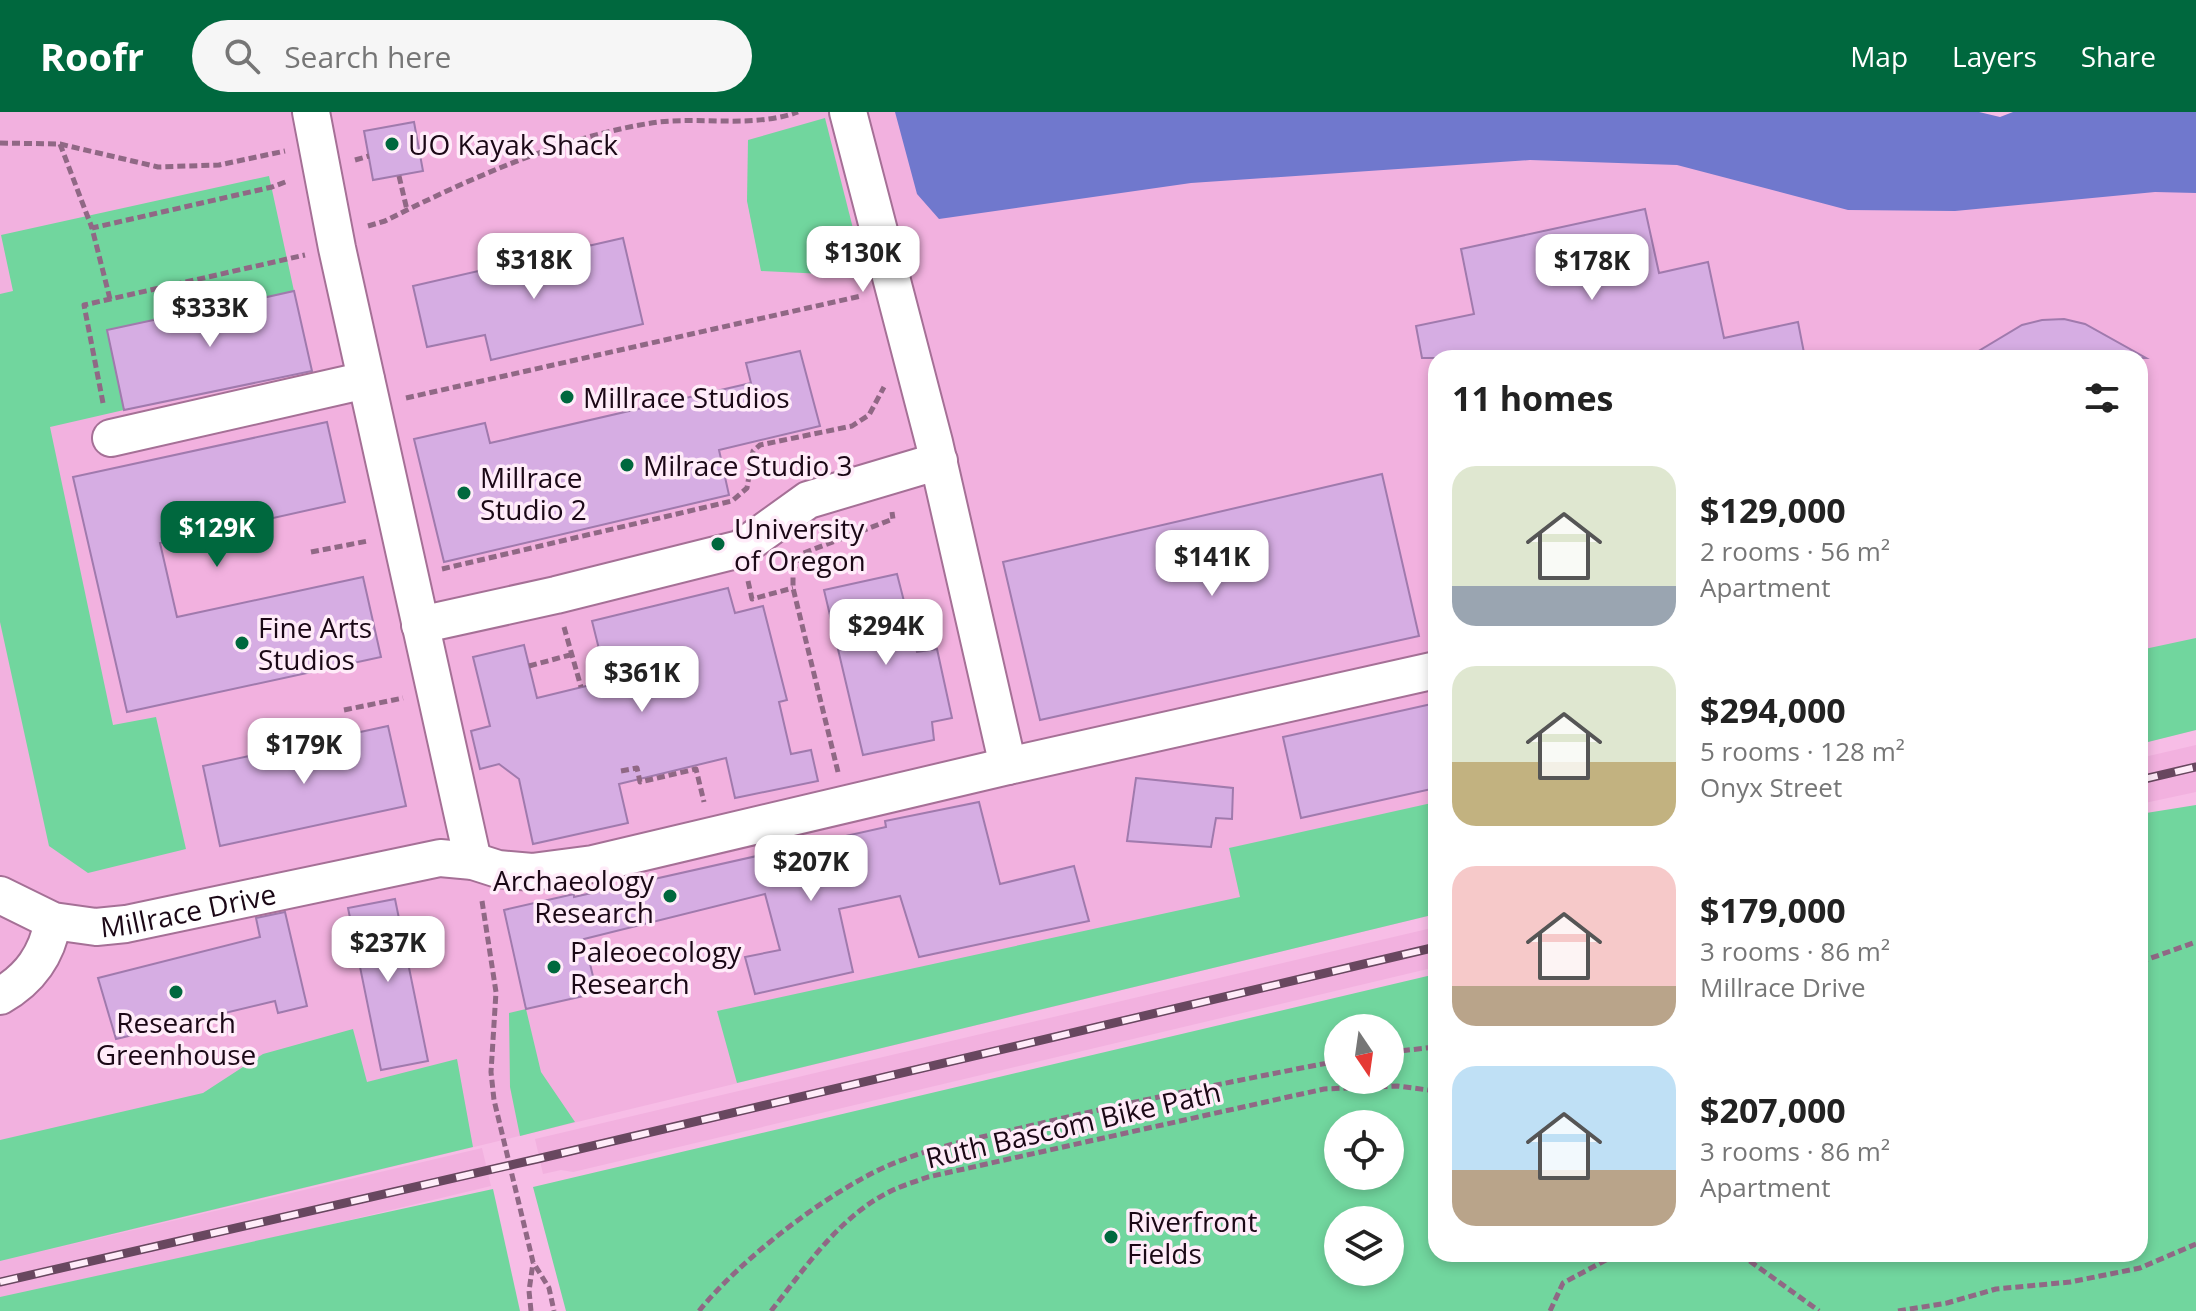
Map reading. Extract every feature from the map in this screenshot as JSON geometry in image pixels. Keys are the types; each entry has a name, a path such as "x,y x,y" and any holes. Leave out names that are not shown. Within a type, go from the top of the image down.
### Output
{"street":[{"path":"848,112 939,461 1008,766"},
{"path":"317,141 336,241 473,861"},
{"path":"111,438 370,392"},
{"path":"420,625 740,549 808,500 939,461"},
{"name":"Millrace Drive","path":"0,895 53,921 96,927 126,924 440,858 532,872 593,864 1008,766 1428,672"},
{"path":"0,996 17,986 35,968 49,944 53,921"}],"path":[{"path":"111,438 84,305 336,241 499,169 618,130 662,122 750,122 798,112"},
{"path":"0,143 60,144 158,167 219,165 317,141"},
{"path":"92,228 272,187 317,141"},
{"path":"60,144 92,228 110,299"},
{"path":"399,176 407,210"},
{"path":"370,392 893,289"},
{"path":"410,576 732,501 747,488 753,451 760,445 852,426 869,415 886,383 911,354"},
{"path":"846,804 793,588 793,572 801,554 893,519 891,475"},
{"path":"311,552 400,534"},
{"path":"752,599 793,588"},
{"path":"556,595 581,687"},
{"path":"529,666 570,655"},
{"path":"344,710 435,691"},
{"path":"621,771 637,768 640,782 696,769 712,836"},
{"path":"473,861 487,924 496,992 491,1072 494,1100 533,1262 549,1288 554,1311"},
{"path":"2148,959 2196,942"},
{"path":"1404,1050 1428,1048"},
{"path":"699,1311 766,1245 816,1208 882,1169 925,1151 1161,1096 1324,1064"},
{"name":"Ruth Bascom Bike Path","path":"771,1311 829,1238 857,1213 891,1191 928,1177 1324,1089 1397,1086 1428,1090"},
{"path":"1898,1311 1947,1303 1996,1289 2070,1282 2140,1268 2196,1244"},
{"path":"531,1311 529,1291 533,1262"},
{"path":"1550,1311 1563,1283 1602,1262"},
{"path":"1751,1262 1819,1311"}],"shaded area":[{"name":"University of Oregon","path":"0,112 1544,112 2196,126 2196,730 2148,742 2148,350 1428,350 1428,916 40,1252 482,1148 491,1186 150,1268 0,1299"},
{"path":"2196,745 2196,792 2148,802 2148,756"},
{"path":"1428,929 1428,969 573,1172 561,1170 543,1174 535,1139"}],"green space":[{"path":"825,118 860,256 824,274 761,271 747,201 748,140"},
{"path":"269,176 294,291 258,299 255,289 212,300 214,307 107,330 124,410 50,427 113,725 156,717 186,849 88,873 49,846 0,622 0,294 13,291 1,235"},
{"path":"2196,638 2196,730 2148,742 2148,648"},
{"path":"1428,804 1428,916 737,1083 717,1011 1240,897 1229,848"},
{"path":"2196,805 2196,1311 566,1311 533,1187 1428,976 1428,1262 2148,1262 2148,813"},
{"path":"526,1009 541,1072 575,1122 520,1136 510,1087 509,1013"},
{"path":"353,1029 367,1082 457,1059 473,1147 0,1261 0,1140 203,1093 263,1054"},
{"path":"493,1189 520,1311 0,1311 0,1297"}],"water":[{"path":"895,112 1979,112 2000,117 2013,112 2196,112 2196,193 2155,192 1955,211 1848,210 1677,165 1530,160 1191,183 939,219 917,194"}],"building":[{"name":"UO Kayak Shack","path":"414,122 423,171 373,180 364,131"},
{"path":"1645,209 1659,273 1708,262 1724,338 1798,322 1803,350 1428,350 1428,358 1422,358 1416,326 1474,314 1461,249"},
{"path":"623,238 643,324 491,360 485,335 427,347 413,286"},
{"path":"256,289 258,299 294,291 312,371 124,410 107,330 214,307 212,299"},
{"path":"2064,319 2085,324 2132,350 1980,350 2022,325"},
{"path":"800,351 820,426 719,450 729,495 444,562 414,439 485,423 490,443 751,383 746,363"},
{"path":"327,422 345,502 160,543 177,617 363,577 381,657 127,712 73,477"},
{"path":"1382,474 1419,636 1040,720 1003,562"},
{"path":"897,574 917,652 937,649 952,718 932,722 934,740 863,755 824,590"},
{"path":"728,588 735,613 763,606 787,700 779,702 791,754 811,750 818,781 735,798 726,758 619,784 628,823 533,844 519,779 499,764 480,769 471,731 490,726 473,657 524,645 537,698 607,681 592,621"},
{"path":"1428,705 1428,790 1301,818 1283,737"},
{"path":"388,726 406,806 220,846 203,766"},
{"path":"1136,778 1233,788 1232,819 1216,818 1211,847 1127,841"},
{"path":"979,802 1000,884 1074,866 1089,921 919,957 900,896 839,909 853,972 755,994 745,957 780,950 765,894 584,939 597,993 526,1009 504,910 886,827 885,821"},
{"path":"395,899 428,1061 381,1070 348,908"},
{"name":"Research Greenhouse","path":"285,912 307,1006 278,1013 275,1001 116,1039 98,978 260,937 256,918"}],"railway":[{"path":"2148,778 2196,767"},
{"path":"0,1282 1428,949"}],"place":[{"name":"UO Kayak Shack","path":"392,144"},
{"name":"Millrace Studios","path":"567,397"},
{"name":"Milrace Studio 3","path":"627,465"},
{"name":"Millrace Studio 2","path":"464,493"},
{"name":"University of Oregon","path":"718,544"},
{"name":"Fine Arts Studios","path":"242,643"},
{"name":"Archaeology Research","path":"670,896"},
{"name":"Paleoecology Research","path":"554,967"},
{"name":"Research Greenhouse","path":"176,992"},
{"name":"Riverfront Fields","path":"1111,1237"}]}
